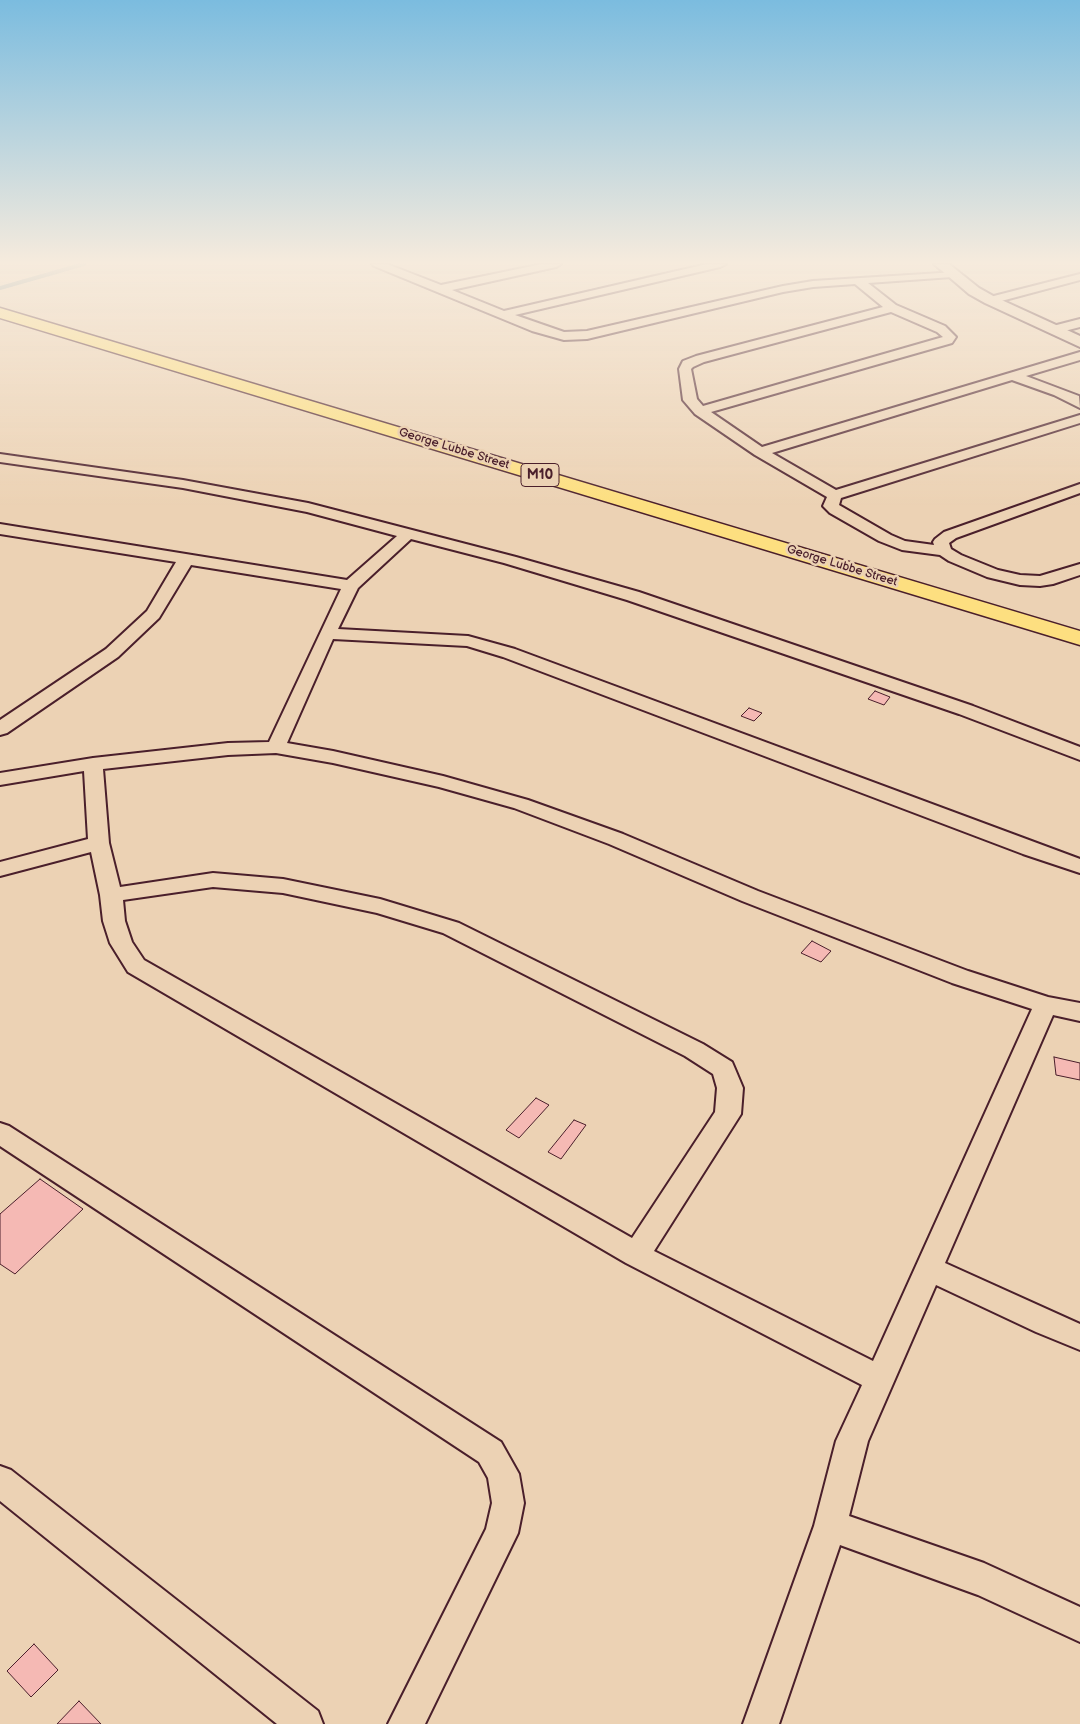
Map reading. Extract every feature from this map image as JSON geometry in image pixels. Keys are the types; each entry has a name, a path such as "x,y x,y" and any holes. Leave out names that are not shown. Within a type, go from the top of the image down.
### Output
{"main road":[{"name":"George Lubbe Street","path":"105,344 1080,638"}],"street":[{"path":"755,344 688,364 685,369 690,400 700,411 760,452 796,474 835,494 1080,419"},
{"path":"700,411 938,344"},
{"path":"760,452 1080,356"},
{"path":"1012,376 1058,392 1074,399 1080,404"},
{"path":"0,458 183,484 308,508 510,560 633,596 966,710 1080,754"},
{"path":"944,551 940,542 950,535 1080,488"},
{"path":"835,494 831,506 835,510 885,538 902,545 944,551 993,574 1020,580 1040,581 1053,579 1080,569"},
{"path":"0,529 351,586"},
{"path":"0,544 20,533"},
{"path":"276,747 351,586 407,535"},
{"path":"0,729 112,653 153,614 172,585 184,560"},
{"path":"327,634 468,641 509,653 1030,849 1080,866"},
{"path":"0,779 93,764 228,749 276,747 333,757 443,782 521,804 616,839 750,896 960,977 1046,1005 1080,1012"},
{"path":"93,764 99,843 111,895 114,921 121,943 136,966 636,1255 879,1378"},
{"path":"0,869 99,843"},
{"path":"111,895 213,880 283,886 380,906 451,928 694,1050 716,1064 722,1070 730,1088 728,1114 636,1255"},
{"path":"761,1724 830,1526 852,1441 1046,1005"},
{"path":"0,1133 490,1452 503,1474 508,1503 502,1533 406,1724"},
{"path":"928,1268 1080,1337"},
{"path":"0,1482 305,1724"},
{"path":"830,1526 984,1580 1080,1625"}],"building":[{"path":"875,691 890,697 884,705 868,699"},
{"path":"749,708 762,713 754,721 741,716"},
{"path":"812,941 831,951 821,962 801,953"},
{"path":"1054,1057 1080,1063 1080,1080 1056,1075"},
{"path":"536,1098 549,1105 519,1138 506,1130"},
{"path":"574,1120 586,1125 561,1159 548,1152"},
{"path":"40,1179 83,1209 15,1274 0,1264 0,1214"},
{"path":"34,1644 58,1670 31,1697 7,1671"},
{"path":"79,1701 101,1724 57,1724"}]}
